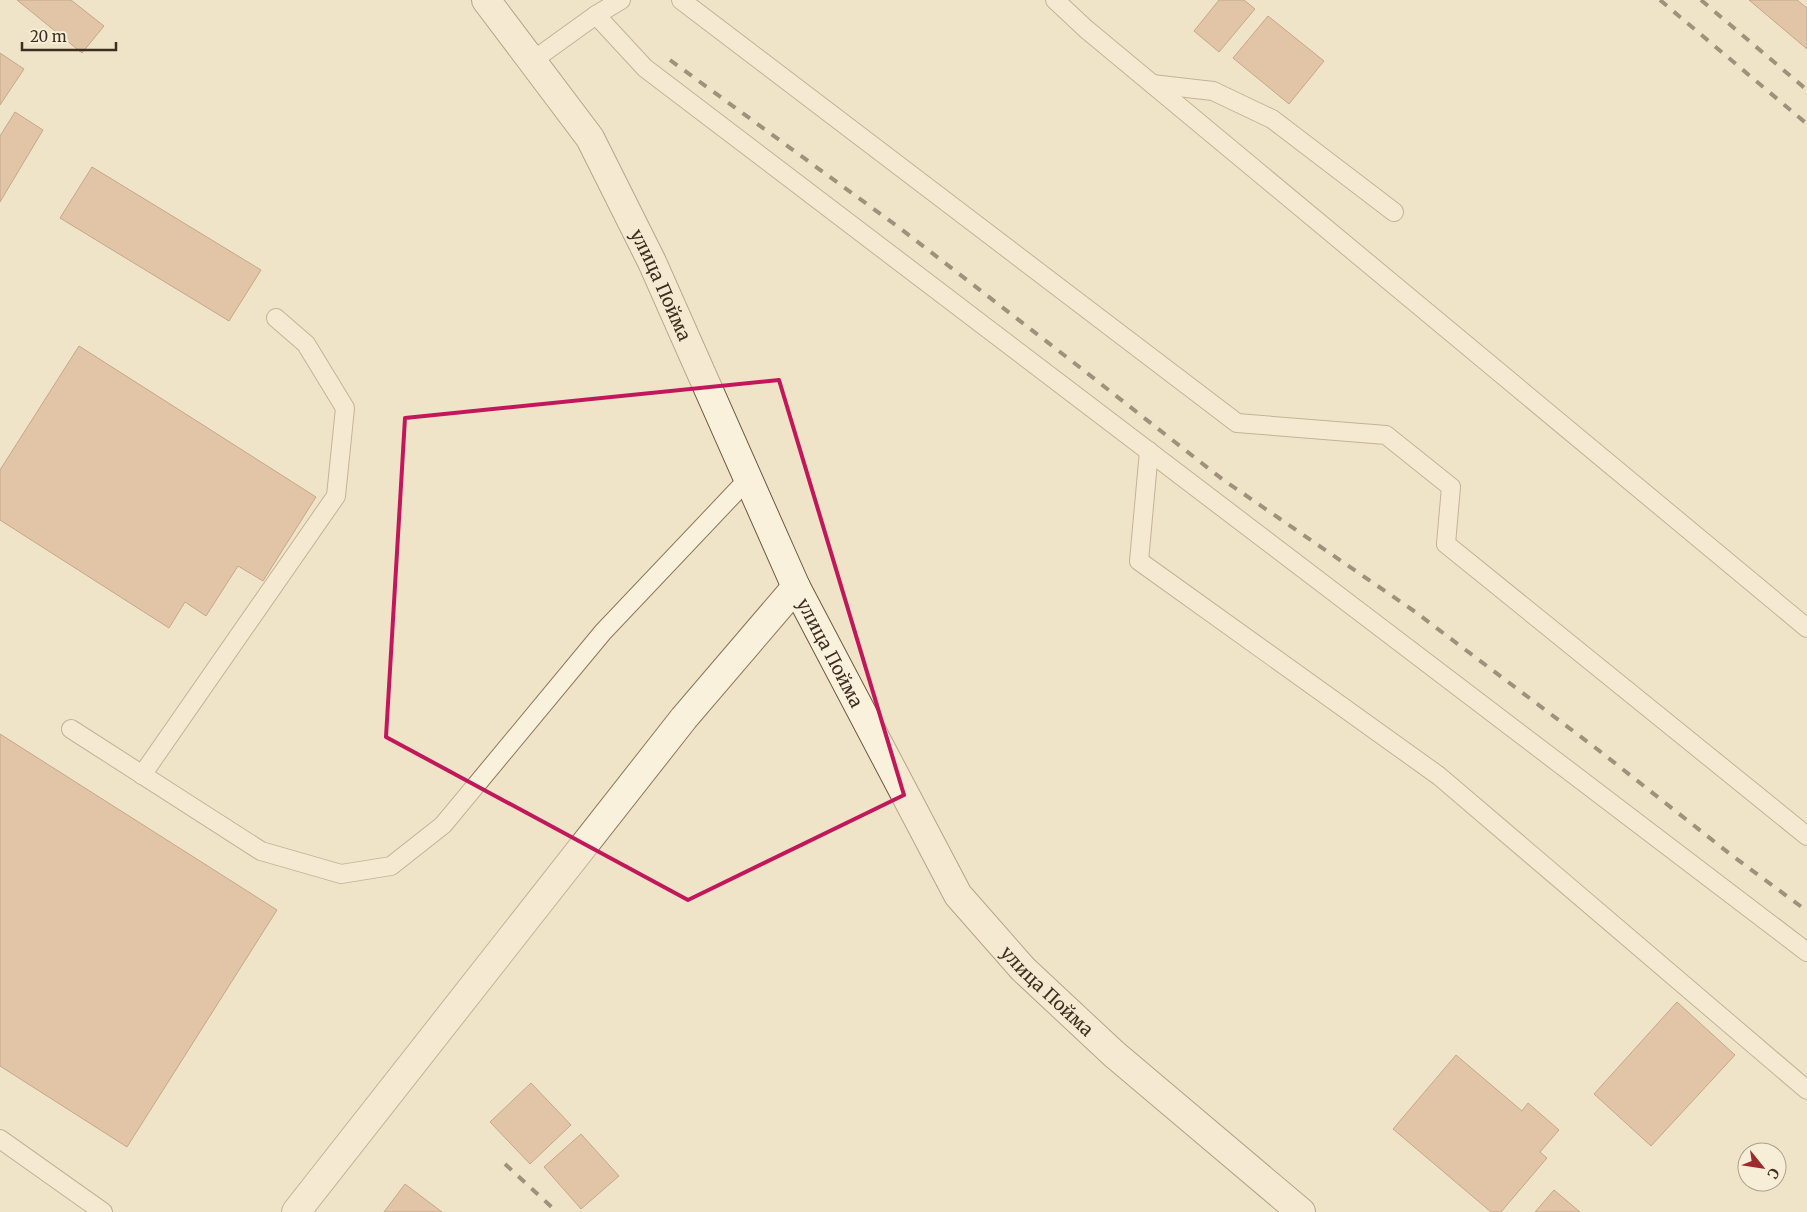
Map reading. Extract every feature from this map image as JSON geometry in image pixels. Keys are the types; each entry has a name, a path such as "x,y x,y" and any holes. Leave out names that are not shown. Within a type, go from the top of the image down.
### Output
{"main road":[{"name":"улица Пойма","path":"486,0 590,138 652,262 796,587 958,895 1023,969 1093,1034 1301,1212"},
{"path":"296,1212 684,718 796,587"}],"lane":[{"path":"532,61 596,15 621,0"},
{"path":"681,0 1237,423 1386,435 1451,487 1446,544 1807,836"},
{"path":"1055,0 1086,30 1807,628"},
{"path":"596,15 645,68 1807,952"},
{"path":"1152,84 1212,91 1272,119 1394,212"},
{"path":"142,775 336,496 345,408 306,344 276,318"},
{"path":"1149,451 1138,561 1439,776 1807,1090"},
{"path":"71,729 261,851 341,874 391,866 443,825 603,632 748,479"},
{"path":"0,1139 103,1212"}],"highlighted area":[{"path":"779,380 904,795 688,900 386,737 405,418"}],"building":[{"path":"17,0 71,0 104,26 82,53"},
{"path":"1219,0 1244,0 1255,9 1219,52 1194,31"},
{"path":"1749,0 1797,0 1807,8 1807,49"},
{"path":"1268,16 1324,61 1289,104 1233,58"},
{"path":"0,53 24,69 0,105"},
{"path":"15,112 43,130 0,202 0,136"},
{"path":"92,167 261,270 229,321 60,218"},
{"path":"79,346 316,497 263,581 238,566 206,616 185,602 169,628 0,520 0,470"},
{"path":"0,734 277,910 127,1147 0,1066"},
{"path":"1677,1002 1735,1055 1651,1146 1594,1094"},
{"path":"1456,1055 1522,1111 1528,1103 1559,1130 1540,1152 1547,1158 1501,1212 1491,1212 1393,1129"},
{"path":"531,1083 571,1125 530,1164 490,1122"},
{"path":"581,1134 619,1176 581,1209 544,1167"},
{"path":"405,1184 442,1212 384,1212"},
{"path":"1554,1190 1580,1212 1535,1212"}],"railway":[{"path":"1660,0 1807,124"},
{"path":"1701,0 1807,90"},
{"path":"670,60 901,229 1222,479 1414,611 1807,911"},
{"path":"505,1164 557,1212"}]}
